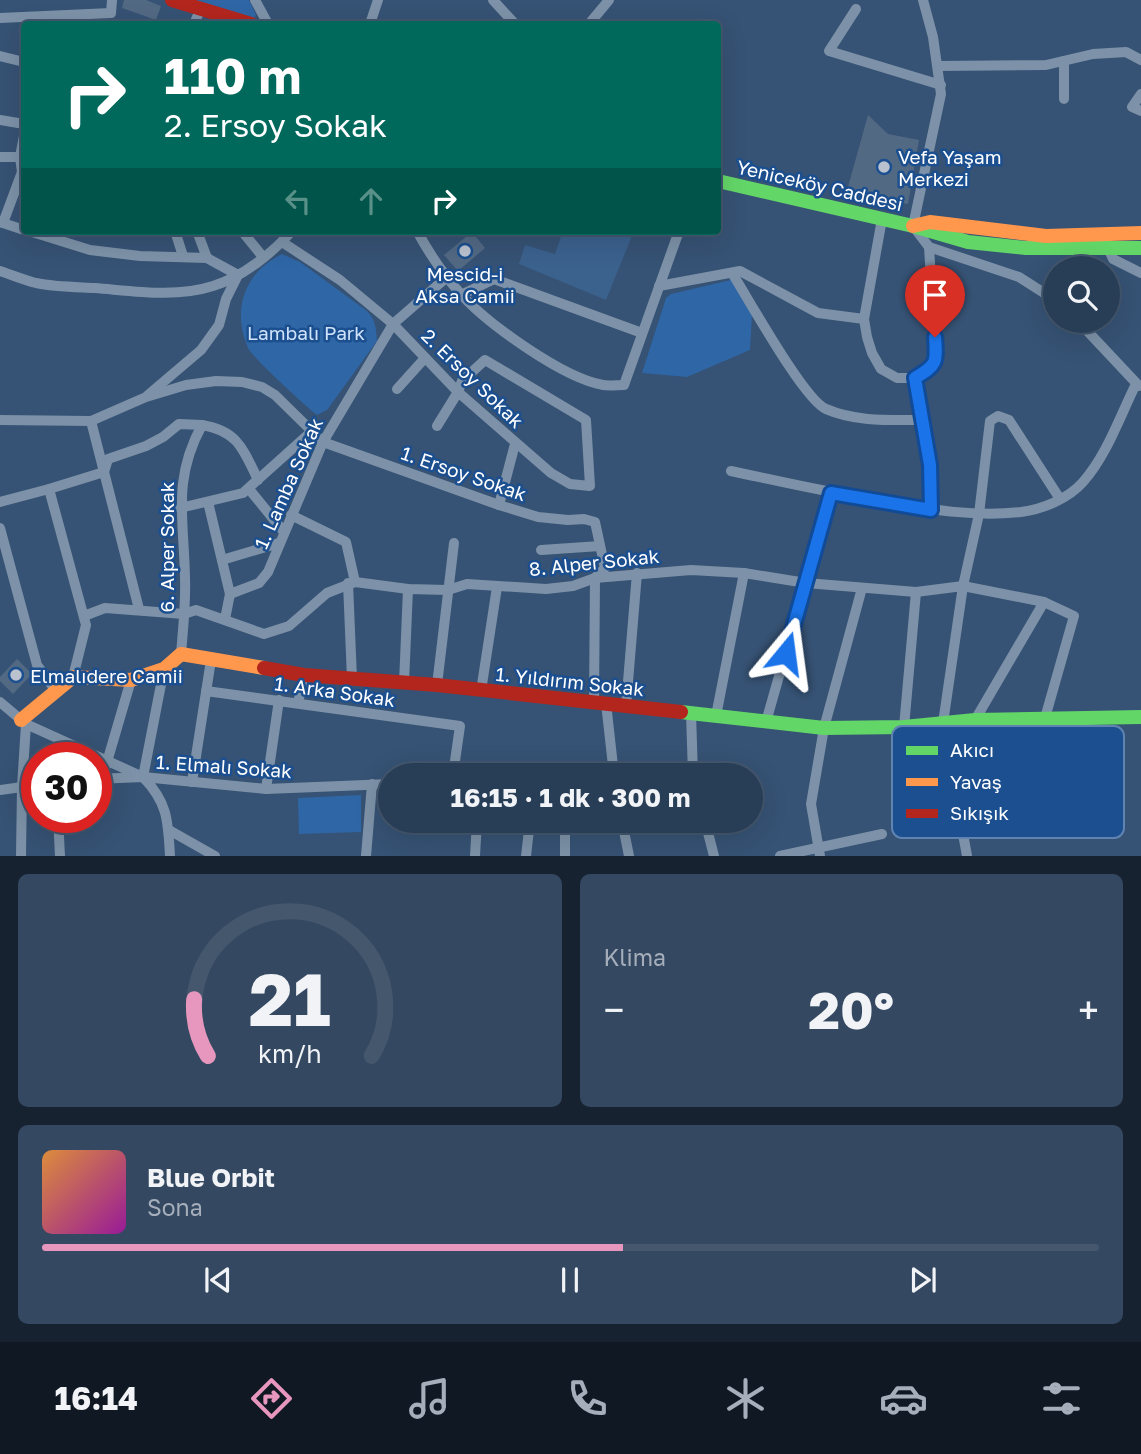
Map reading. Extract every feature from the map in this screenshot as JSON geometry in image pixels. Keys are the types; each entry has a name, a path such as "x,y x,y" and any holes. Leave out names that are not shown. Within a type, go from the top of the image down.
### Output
{"street":[{"path":"0,18 38,21 111,13 112,0"},
{"path":"172,0 242,21"},
{"path":"254,0 266,21"},
{"path":"371,21 379,0"},
{"path":"493,0 512,21"},
{"path":"592,21 609,0"},
{"path":"882,219 864,319 872,353 881,369 897,377 915,378 932,368 936,359 929,247 913,226 941,94 938,65 923,0"},
{"path":"195,21 201,8"},
{"path":"856,9 829,51 941,85"},
{"path":"938,65 1046,65 1093,54 1126,52 1141,60"},
{"path":"0,56 21,61"},
{"path":"1064,61 1064,99"},
{"path":"1141,94 1132,107 1141,111"},
{"path":"0,120 21,124"},
{"path":"0,157 21,161"},
{"path":"21,174 2,222 21,228"},
{"name":"Yeniceköy Caddesi","path":"721,182 913,226 933,234 997,245 1141,248"},
{"name":"Yeniceköy Caddesi","path":"913,226 930,222 1046,236 1141,233"},
{"path":"43,235 90,250 140,256 207,258 238,275"},
{"path":"176,235 183,256"},
{"path":"198,235 207,258"},
{"path":"245,235 263,257"},
{"path":"0,271 35,282 57,285 182,292 213,286 238,275 288,235"},
{"path":"420,235 461,295 498,327 542,358 589,381 604,385 624,385 678,235"},
{"name":"2. Ersoy Sokak","path":"282,242 340,281 393,324 458,392 551,473 570,484 590,486 586,420 485,360 462,381 458,392"},
{"path":"929,247 1019,277 1043,292"},
{"path":"1108,248 1113,259 1141,273"},
{"path":"659,286 740,271 818,313 864,319"},
{"path":"732,273 805,391 824,409 870,420 922,420"},
{"path":"146,397 201,350 219,325 226,299 238,275"},
{"name":"1. Lamba Sokak","path":"230,593 259,583 268,572 323,442 393,324 447,277"},
{"path":"461,295 494,279 642,333"},
{"path":"731,471 831,493 931,510 979,514 1023,512 1050,504 1082,484 1098,461 1139,385 1089,333"},
{"path":"397,389 425,358"},
{"path":"915,378 930,465 931,510"},
{"path":"0,420 91,422 146,397 186,385 216,381 242,382 262,387 275,395 323,442"},
{"path":"437,426 458,392"},
{"path":"944,726 963,586 979,514 990,421 998,416 1009,420 1060,499"},
{"path":"91,422 139,609"},
{"path":"103,472 108,459 146,446 179,424 201,425 221,428 241,444 258,481"},
{"name":"6. Alper Sokak","path":"181,654 185,578 181,487 190,446 201,425"},
{"path":"180,508 231,497 249,489 311,432"},
{"name":"1. Ersoy Sokak","path":"323,442 538,517 595,522 600,546"},
{"path":"499,505 515,444"},
{"path":"0,502 103,472"},
{"path":"23,742 24,722 73,677 86,625 49,489"},
{"path":"249,489 284,532"},
{"path":"766,722 831,493"},
{"path":"208,502 230,593 225,619"},
{"path":"291,515 346,542 351,582 352,679"},
{"path":"0,528 37,665 56,691"},
{"path":"222,560 279,543"},
{"path":"437,685 454,543"},
{"path":"541,550 600,546 605,568 595,578 600,703 612,763"},
{"name":"8. Alper Sokak","path":"351,582 408,589 448,590 467,584 546,589 573,586 595,578 691,570 744,573 806,583 916,592 963,586 1045,602 1074,616 1045,718"},
{"path":"626,706 637,573"},
{"path":"716,716 744,573"},
{"path":"84,616 105,608 184,614 196,610 264,634 289,625 319,598 351,582"},
{"path":"481,691 497,587"},
{"path":"819,853 811,804 824,727 862,587"},
{"path":"404,682 408,589"},
{"path":"904,726 916,592"},
{"path":"975,720 1045,602"},
{"path":"73,677 131,680 164,669 181,654"},
{"name":"1. Yıldırım Sokak","path":"181,654 304,675 437,685 766,722 824,727 892,727"},
{"path":"192,782 211,660"},
{"path":"143,777 164,669"},
{"path":"298,703 304,675"},
{"path":"112,742 131,680"},
{"name":"1. Arka Sokak","path":"206,691 460,726 455,763"},
{"path":"266,789 279,700"},
{"path":"0,702 24,722 66,742"},
{"path":"691,713 693,763"},
{"name":"1. Yıldırım Sokak","path":"914,726 975,720 1141,717"},
{"path":"112,764 143,777 155,790 164,805 170,856"},
{"name":"1. Elmalı Sokak","path":"112,778 143,777 266,789 378,784"},
{"path":"366,856 372,784"},
{"path":"0,790 21,787"},
{"path":"169,830 215,856"},
{"path":"21,833 21,856"},
{"path":"59,833 60,856"},
{"path":"475,856 476,833"},
{"path":"526,856 529,833"},
{"path":"565,833 565,856"},
{"path":"624,833 629,856"},
{"path":"708,833 714,856"},
{"path":"780,856 819,853 882,835"},
{"path":"964,838 967,856"}],"green space":[{"path":"194,0 249,0 256,15 253,21"},
{"name":"Lambalı Park","path":"282,254 300,262 367,311 375,325 377,341 327,410 317,415 259,361 248,348 243,334 242,306 250,281 269,262"},
{"path":"735,279 752,315 750,350 687,377 642,373 666,298 671,294"},
{"path":"361,795 361,832 299,834 298,798"}],"shaded area":[{"path":"562,235 632,235 606,300 519,264 525,245 555,254"}],"building":[{"path":"124,0 146,0 161,6 156,20 122,8"},
{"name":"Vefa Yaşam Merkezi","path":"868,115 888,134 919,140 908,204 846,194"},
{"name":"Mescid-i Aksa Camii","path":"468,235 474,235 485,248 458,271 444,255"},
{"name":"Elmalıdere Camii","path":"17,659 32,674 13,694 0,681 0,677"}],"traffic: fast":[{"path":"721,182 913,226 968,242 1026,248 1141,248"},
{"path":"681,712 824,728 892,727"},
{"path":"914,726 975,720 1141,717"}],"traffic: slow":[{"path":"913,226 930,222 1046,236 1141,233"},
{"path":"21,720 73,677 131,680 164,669 181,654 264,668"}],"traffic: jam":[{"path":"172,0 241,21"},
{"path":"264,668 304,675 437,685 681,712"}],"place":[{"name":"Vefa Yaşam Merkezi","path":"884,167"},
{"name":"Mescid-i Aksa Camii","path":"465,251"},
{"name":"Elmalıdere Camii","path":"16,675"}],"route":[{"path":"786,653 831,493 931,510 930,465 915,378 932,368 936,359 935,337"}]}
